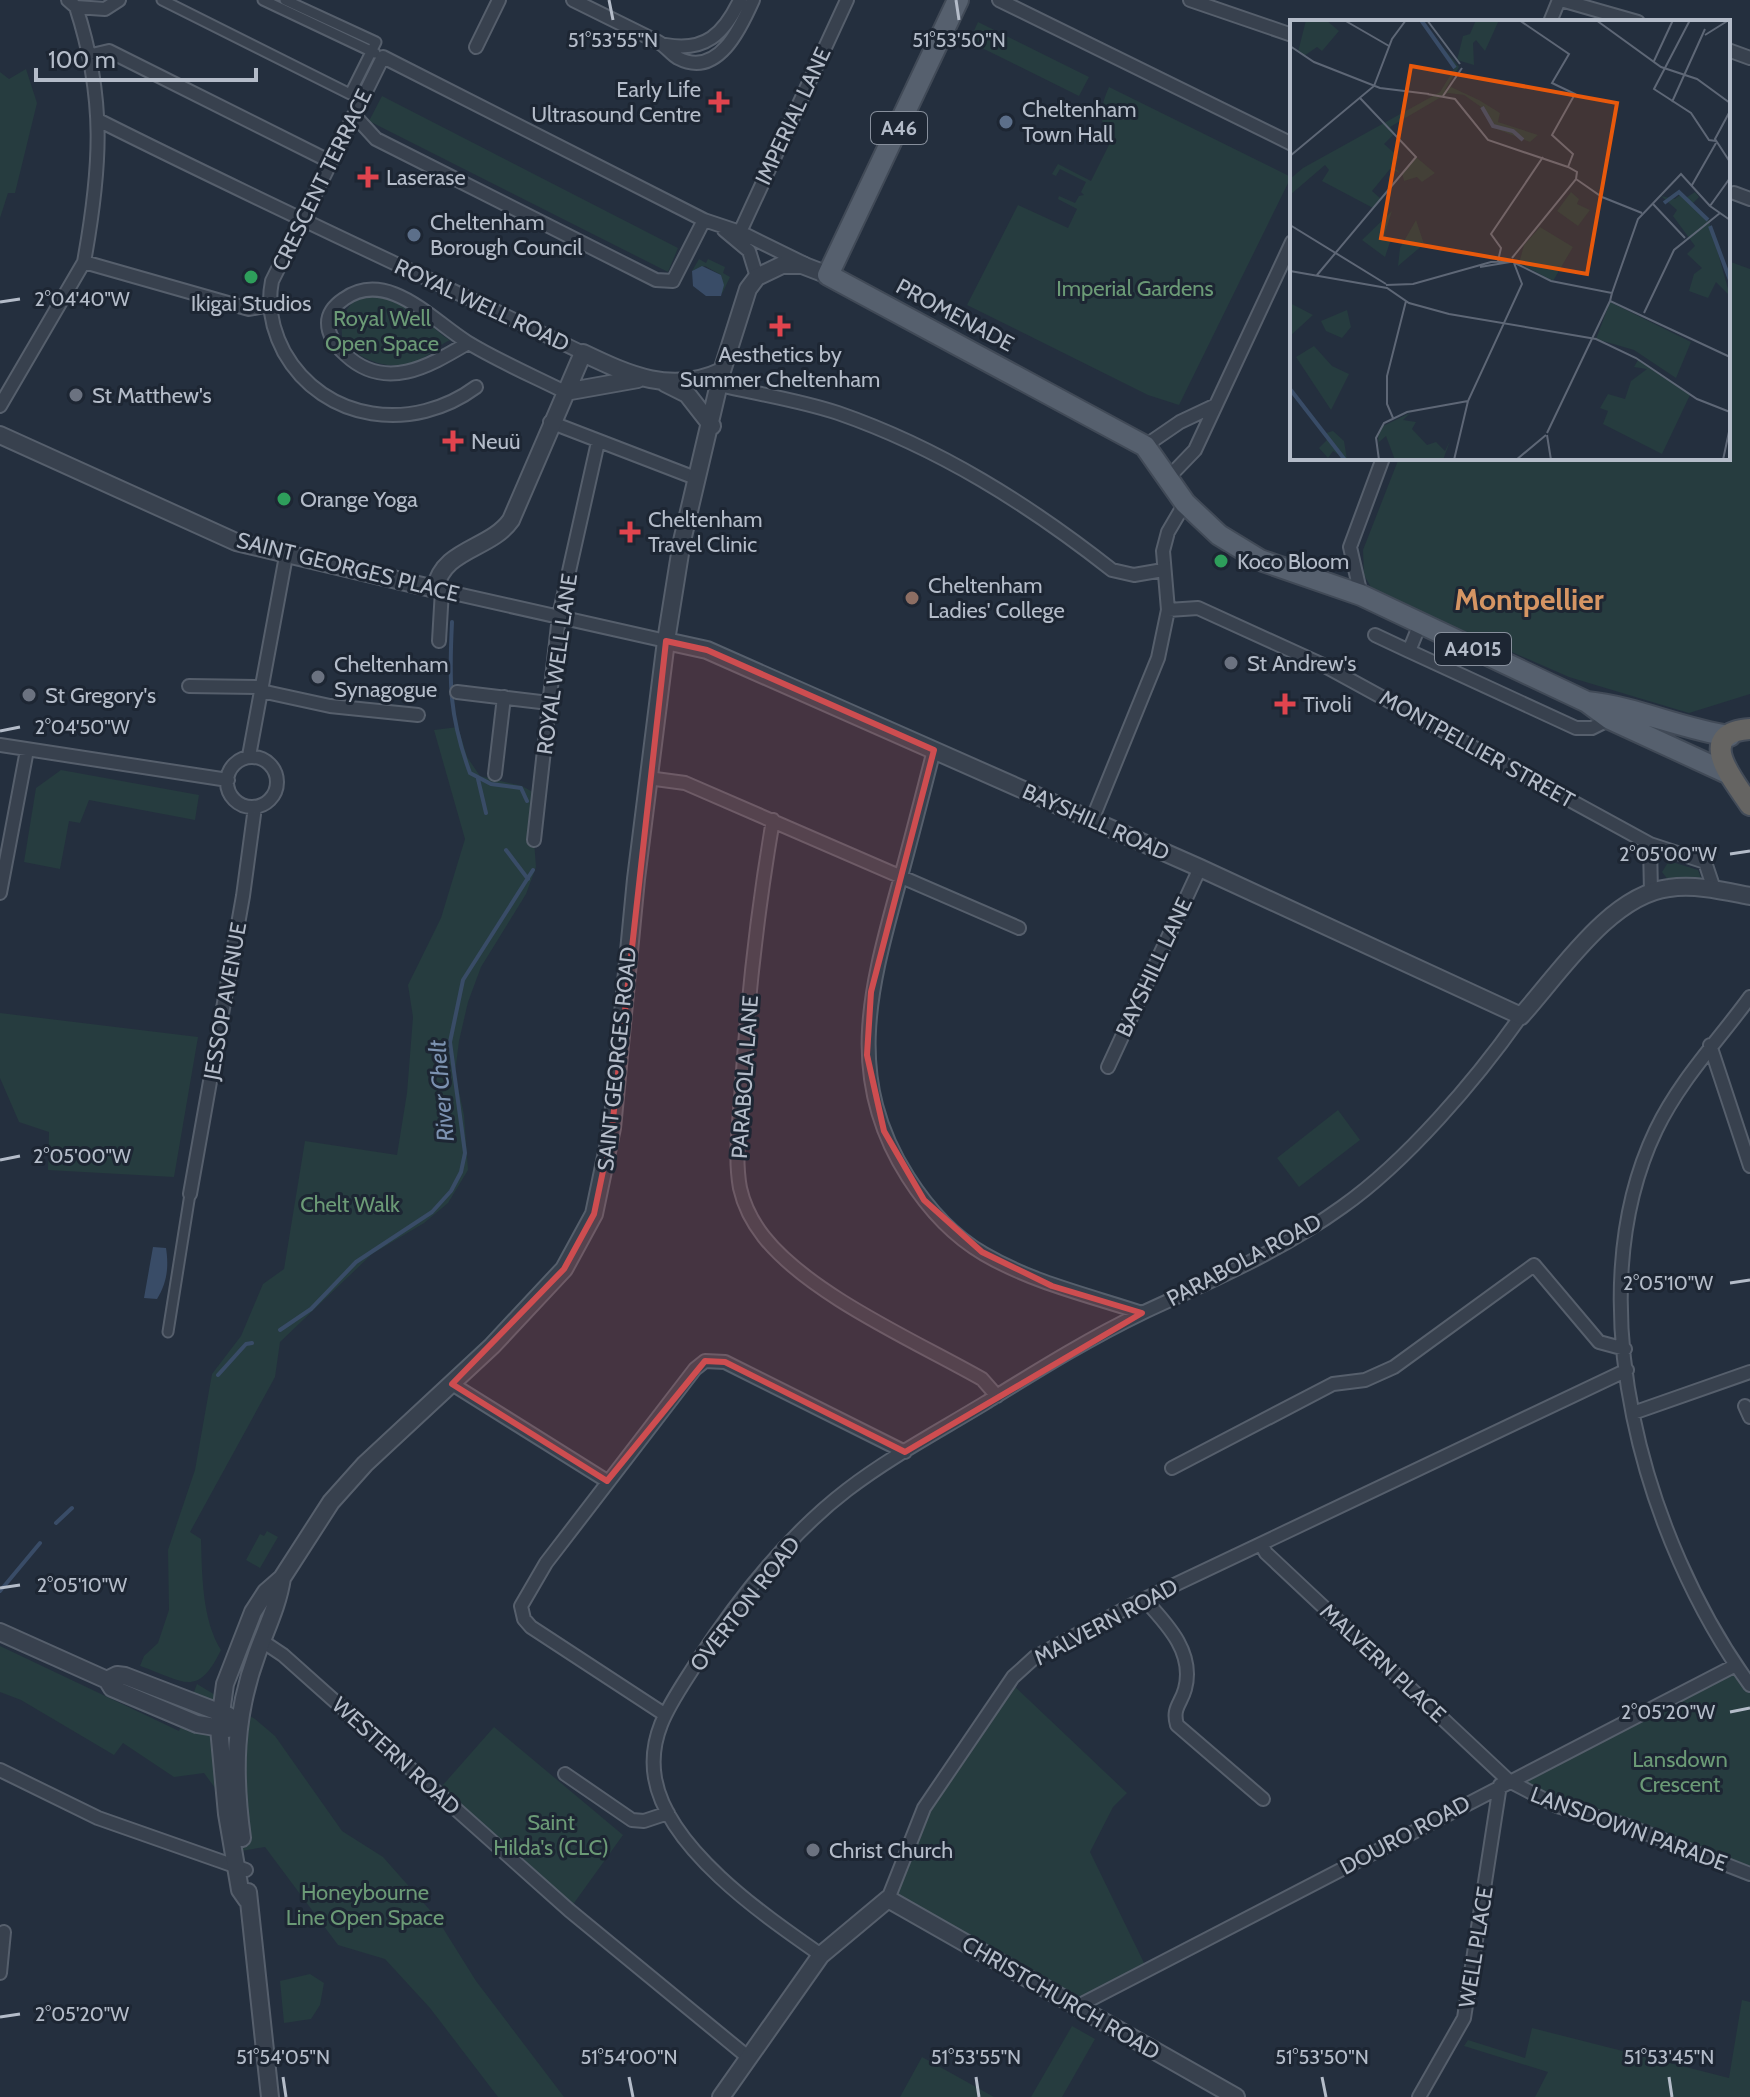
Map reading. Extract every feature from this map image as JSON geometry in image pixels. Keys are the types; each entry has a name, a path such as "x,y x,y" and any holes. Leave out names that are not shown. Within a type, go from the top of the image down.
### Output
{"highway":[{"path":"1744,730 1721,753 1750,805"}],"main road":[{"name":"A46","path":"828,275 958,0"},
{"name":"PROMENADE","path":"828,275 1145,446 1168,478"},
{"name":"A4015","path":"1168,478 1185,503 1219,535 1260,560 1361,595 1587,702 1610,719 1736,779"},
{"name":"A4015","path":"1587,702 1612,704 1696,732 1744,730"}],"street":[{"path":"72,4 105,9 119,0"},
{"path":"162,0 350,94 377,54"},
{"name":"PROMENADE","path":"263,0 377,54 704,220 740,232 828,275"},
{"name":"PROMENADE","path":"285,0 376,42 377,54"},
{"path":"476,47 499,0"},
{"path":"573,0 663,45 686,60 712,58 735,38 753,0"},
{"path":"663,45 689,48 705,44 725,27 740,0"},
{"name":"IMPERIAL LANE","path":"740,232 847,0"},
{"path":"999,0 1290,143"},
{"path":"1190,0 1290,34"},
{"path":"1551,20 1560,0 1631,20"},
{"path":"0,406 84,262 100,121 92,55 72,4"},
{"path":"92,55 109,51 331,162"},
{"path":"1730,51 1750,58"},
{"name":"CRESCENT TERRACE","path":"270,305 272,281 354,115 377,54"},
{"path":"354,115 376,139 656,280 675,282 704,220"},
{"name":"ROYAL WELL ROAD","path":"100,121 301,222 425,277 638,379 664,382 720,378"},
{"path":"1734,193 1750,199"},
{"path":"721,228 749,251 757,277"},
{"path":"1168,478 1195,450 1290,246"},
{"path":"84,262 249,309 270,305 280,344 297,370 319,391 345,406 375,415 421,414 450,404 476,387"},
{"name":"A4015","path":"757,277 782,265 802,265 828,275"},
{"name":"SAINT GEORGES ROAD","path":"270,2097 259,1969 247,1900 240,1890 241,1870 232,1811 225,1684 253,1612 266,1592 282,1578 331,1502 365,1464 452,1384 564,1269 594,1214 612,1128 648,778 682,541 712,426 720,378 748,289 757,277"},
{"path":"468,343 417,371 384,373 363,367 343,352 331,337 329,318 336,305 348,296 369,289 384,290 416,306 468,343 565,392 638,379"},
{"path":"439,641 439,575 451,560 501,532 511,520 550,422 583,353"},
{"path":"720,378 836,413 889,434 990,482 1112,570 1134,575 1163,570"},
{"name":"ROYAL WELL ROAD","path":"664,382 687,394 712,426"},
{"path":"1145,446 1180,422 1216,405"},
{"path":"550,422 698,479"},
{"name":"SAINT GEORGES PLACE","path":"0,435 236,542 286,556 666,641"},
{"name":"ROYAL WELL LANE","path":"534,840 559,616 598,442"},
{"path":"1361,595 1350,547 1382,460"},
{"path":"1092,820 1158,658 1168,610 1163,570 1168,532 1185,503"},
{"path":"249,756 271,765 277,780 272,797 255,807 238,802 231,794 228,780 234,765 249,756 286,556"},
{"name":"MONTPELLIER STREET","path":"1168,610 1198,608 1323,665 1650,844 1705,862 1714,889"},
{"path":"1409,651 1420,624"},
{"path":"1375,635 1576,728 1592,728 1610,719"},
{"name":"BAYSHILL ROAD","path":"666,641 707,650 1200,868 1521,1016"},
{"path":"189,686 261,689 344,709 418,715"},
{"path":"457,692 549,703"},
{"path":"495,774 504,697"},
{"path":"0,745 228,780"},
{"path":"0,893 27,750"},
{"name":"PARABOLA ROAD","path":"934,750 871,992 867,1038 875,1102 898,1161 936,1214 982,1252 1052,1286 1142,1313 1276,1249 1343,1207 1399,1159 1486,1064 1521,1016 1611,916 1651,893 1672,887 1714,889 1747,895"},
{"path":"648,778 685,783 1019,928"},
{"name":"JESSOP AVENUE","path":"190,1194 243,896 255,807"},
{"name":"PARABOLA LANE","path":"773,820 755,943 743,1068 738,1163 744,1203 763,1236 796,1268 833,1294 982,1379 997,1396"},
{"path":"1650,844 1651,893"},
{"name":"BAYSHILL LANE","path":"1108,1067 1200,868"},
{"path":"1749,999 1710,1045 1666,1110 1637,1181 1625,1238 1625,1349 1633,1413 1646,1475 1671,1547 1700,1608 1750,1685"},
{"path":"1710,1045 1750,1166"},
{"path":"168,1332 190,1194"},
{"path":"1172,1468 1333,1384 1365,1380 1394,1367 1534,1265 1599,1342 1625,1349"},
{"name":"OVERTON ROAD","path":"821,1955 738,1896 668,1813 658,1790 654,1765 656,1739 664,1714 708,1646 792,1540 849,1489 1094,1336 1142,1313"},
{"path":"664,1714 531,1627 522,1614 527,1591 607,1481 695,1369 716,1360 905,1452"},
{"name":"MALVERN ROAD","path":"721,2097 821,1955 888,1899 924,1808 1013,1677 1054,1645 1144,1599 1627,1370"},
{"path":"1633,1413 1750,1372"},
{"path":"452,1384 607,1481"},
{"name":"MALVERN PLACE","path":"1261,1544 1266,1553 1504,1783"},
{"name":"SAINT GEORGES ROAD","path":"229,1723 279,1595 282,1578"},
{"path":"1144,1599 1174,1632 1182,1652 1185,1688 1175,1707 1177,1725 1263,1799"},
{"path":"0,1632 107,1680 112,1688 197,1724 229,1723"},
{"name":"WESTERN ROAD","path":"259,1648 283,1655 569,1910 749,2058"},
{"name":"DOURO ROAD","path":"1076,2007 1736,1665"},
{"path":"0,1770 98,1818 241,1870"},
{"path":"565,1774 632,1820 644,1821 668,1813"},
{"name":"LANSDOWN PARADE","path":"1504,1783 1557,1806 1625,1825 1750,1874"},
{"name":"WELL PLACE","path":"1419,2097 1464,2018 1504,1783"},
{"name":"CHRISTCHURCH ROAD","path":"888,1899 1236,2097"},
{"path":"0,1973 4,1932"}],"highlighted area":[{"path":"666,641 707,650 934,750 871,992 867,1055 884,1131 924,1200 982,1252 1052,1286 1142,1313 905,1452 725,1362 705,1361 607,1481 452,1384 564,1269 594,1214 612,1128"}],"green space":[{"path":"978,22 1089,77 1079,96 982,48 972,35"},
{"path":"26,69 37,103 15,193 8,193 0,218 0,72 9,79"},
{"name":"Imperial Gardens","path":"1109,87 1290,177 1179,405 1148,395 967,305 1018,205 1068,228 1077,209 1058,199 1059,196 1075,203 1079,196 1084,195 1081,192 1086,182 1060,169 1056,176 1052,174 1058,164 1091,181 1111,141 1104,127 1104,101"},
{"path":"382,96 678,248 668,272 369,121"},
{"path":"699,259 706,263 708,259 725,267 723,273 730,277 722,294 721,275 705,266 692,271"},
{"path":"1730,262 1750,269 1750,694 1689,713 1569,677 1395,601 1376,596 1364,575 1363,550 1398,460 1730,460"},
{"name":"Royal Well Open Space","path":"382,295 414,312 450,340 423,358 402,365 379,363 358,354 342,337 341,317 355,299"},
{"name":"Chelt Walk","path":"458,727 467,757 480,776 522,786 538,795 534,840 536,867 526,894 481,967 468,1002 459,1041 455,1073 464,1115 468,1170 448,1203 424,1223 372,1254 280,1342 275,1377 190,1532 201,1539 207,1611 221,1650 204,1675 196,1681 179,1680 140,1666 144,1656 158,1643 169,1610 168,1550 195,1470 212,1374 241,1336 263,1284 284,1269 305,1141 397,1155 407,1093 413,1017 408,985 441,918 465,839 434,730"},
{"path":"61,770 199,795 195,820 89,800 80,823 69,821 60,869 24,862 36,788"},
{"path":"1669,861 1698,870 1701,878 1669,881 1662,872"},
{"path":"0,1013 198,1037 174,1177 48,1170 49,1132 19,1122 0,1078"},
{"path":"1338,1110 1360,1140 1299,1187 1277,1158"},
{"path":"267,1531 278,1537 260,1568 246,1560 260,1534 264,1536"},
{"name":"Honeybourne Line Open Space","path":"0,1646 179,1731 197,1684 255,1719 275,1736 342,1831 383,1857 436,1917 476,1981 564,2097 498,2097 430,2008 385,1959 338,1945 265,1847 241,1851 235,1815 204,1773 174,1777 123,1743 114,1755 21,1700 0,1692"},
{"name":"Lansdown Crescent","path":"1736,1665 1750,1685 1750,1874 1586,1815 1509,1781"},
{"path":"1010,1682 1127,1793 1113,1807 1090,1852 1147,1969 1076,2007 888,1899 906,1845"},
{"name":"Saint Hilda's (CLC)","path":"494,1727 623,1835 569,1910 435,1794"},
{"path":"310,1974 324,1983 320,2005 311,2019 284,2023 280,1981"},
{"path":"1742,2000 1750,2002 1750,2097 1535,2097 1548,2072 1464,2046 1468,2040 1525,2058 1532,2028 1729,2078"},
{"path":"1072,2026 1095,2039 1062,2097 1031,2097"},
{"path":"922,2057 994,2097 900,2097"}],"water":[{"path":"702,266 721,275 724,285 721,296 706,296 693,286 692,271"},
{"path":"153,1247 166,1248 167,1255 165,1281 157,1299 144,1298"}],"waterway":[{"name":"River Chelt","path":"452,622 454,716 470,773 491,784 521,788 527,801"},
{"name":"River Chelt","path":"478,779 486,813"},
{"name":"River Chelt","path":"506,850 528,879"},
{"name":"River Chelt","path":"280,1330 311,1309 356,1262 432,1212 451,1191 461,1172 465,1153 450,1042 463,980 533,870"},
{"name":"River Chelt","path":"218,1375 246,1344 252,1343"},
{"name":"River Chelt","path":"56,1523 72,1508"},
{"name":"River Chelt","path":"0,1591 40,1543"}],"place":[{"name":"Early Life Ultrasound Centre","path":"719,102"},
{"name":"Cheltenham Town Hall","path":"1006,122"},
{"name":"Laserase","path":"368,177"},
{"name":"Cheltenham Borough Council","path":"414,235"},
{"name":"Ikigai Studios","path":"251,277"},
{"name":"Aesthetics by Summer Cheltenham","path":"780,326"},
{"name":"St Matthew's","path":"76,395"},
{"name":"Neuü","path":"453,441"},
{"name":"Orange Yoga","path":"284,499"},
{"name":"Cheltenham Travel Clinic","path":"630,532"},
{"name":"Koco Bloom","path":"1221,561"},
{"name":"Cheltenham Ladies' College","path":"912,598"},
{"name":"St Andrew's","path":"1231,663"},
{"name":"Cheltenham Synagogue","path":"318,677"},
{"name":"St Gregory's","path":"29,695"},
{"name":"Tivoli","path":"1285,704"},
{"name":"Christ Church","path":"813,1850"}],"district":[{"name":"Montpellier","path":"1529,599"}]}
